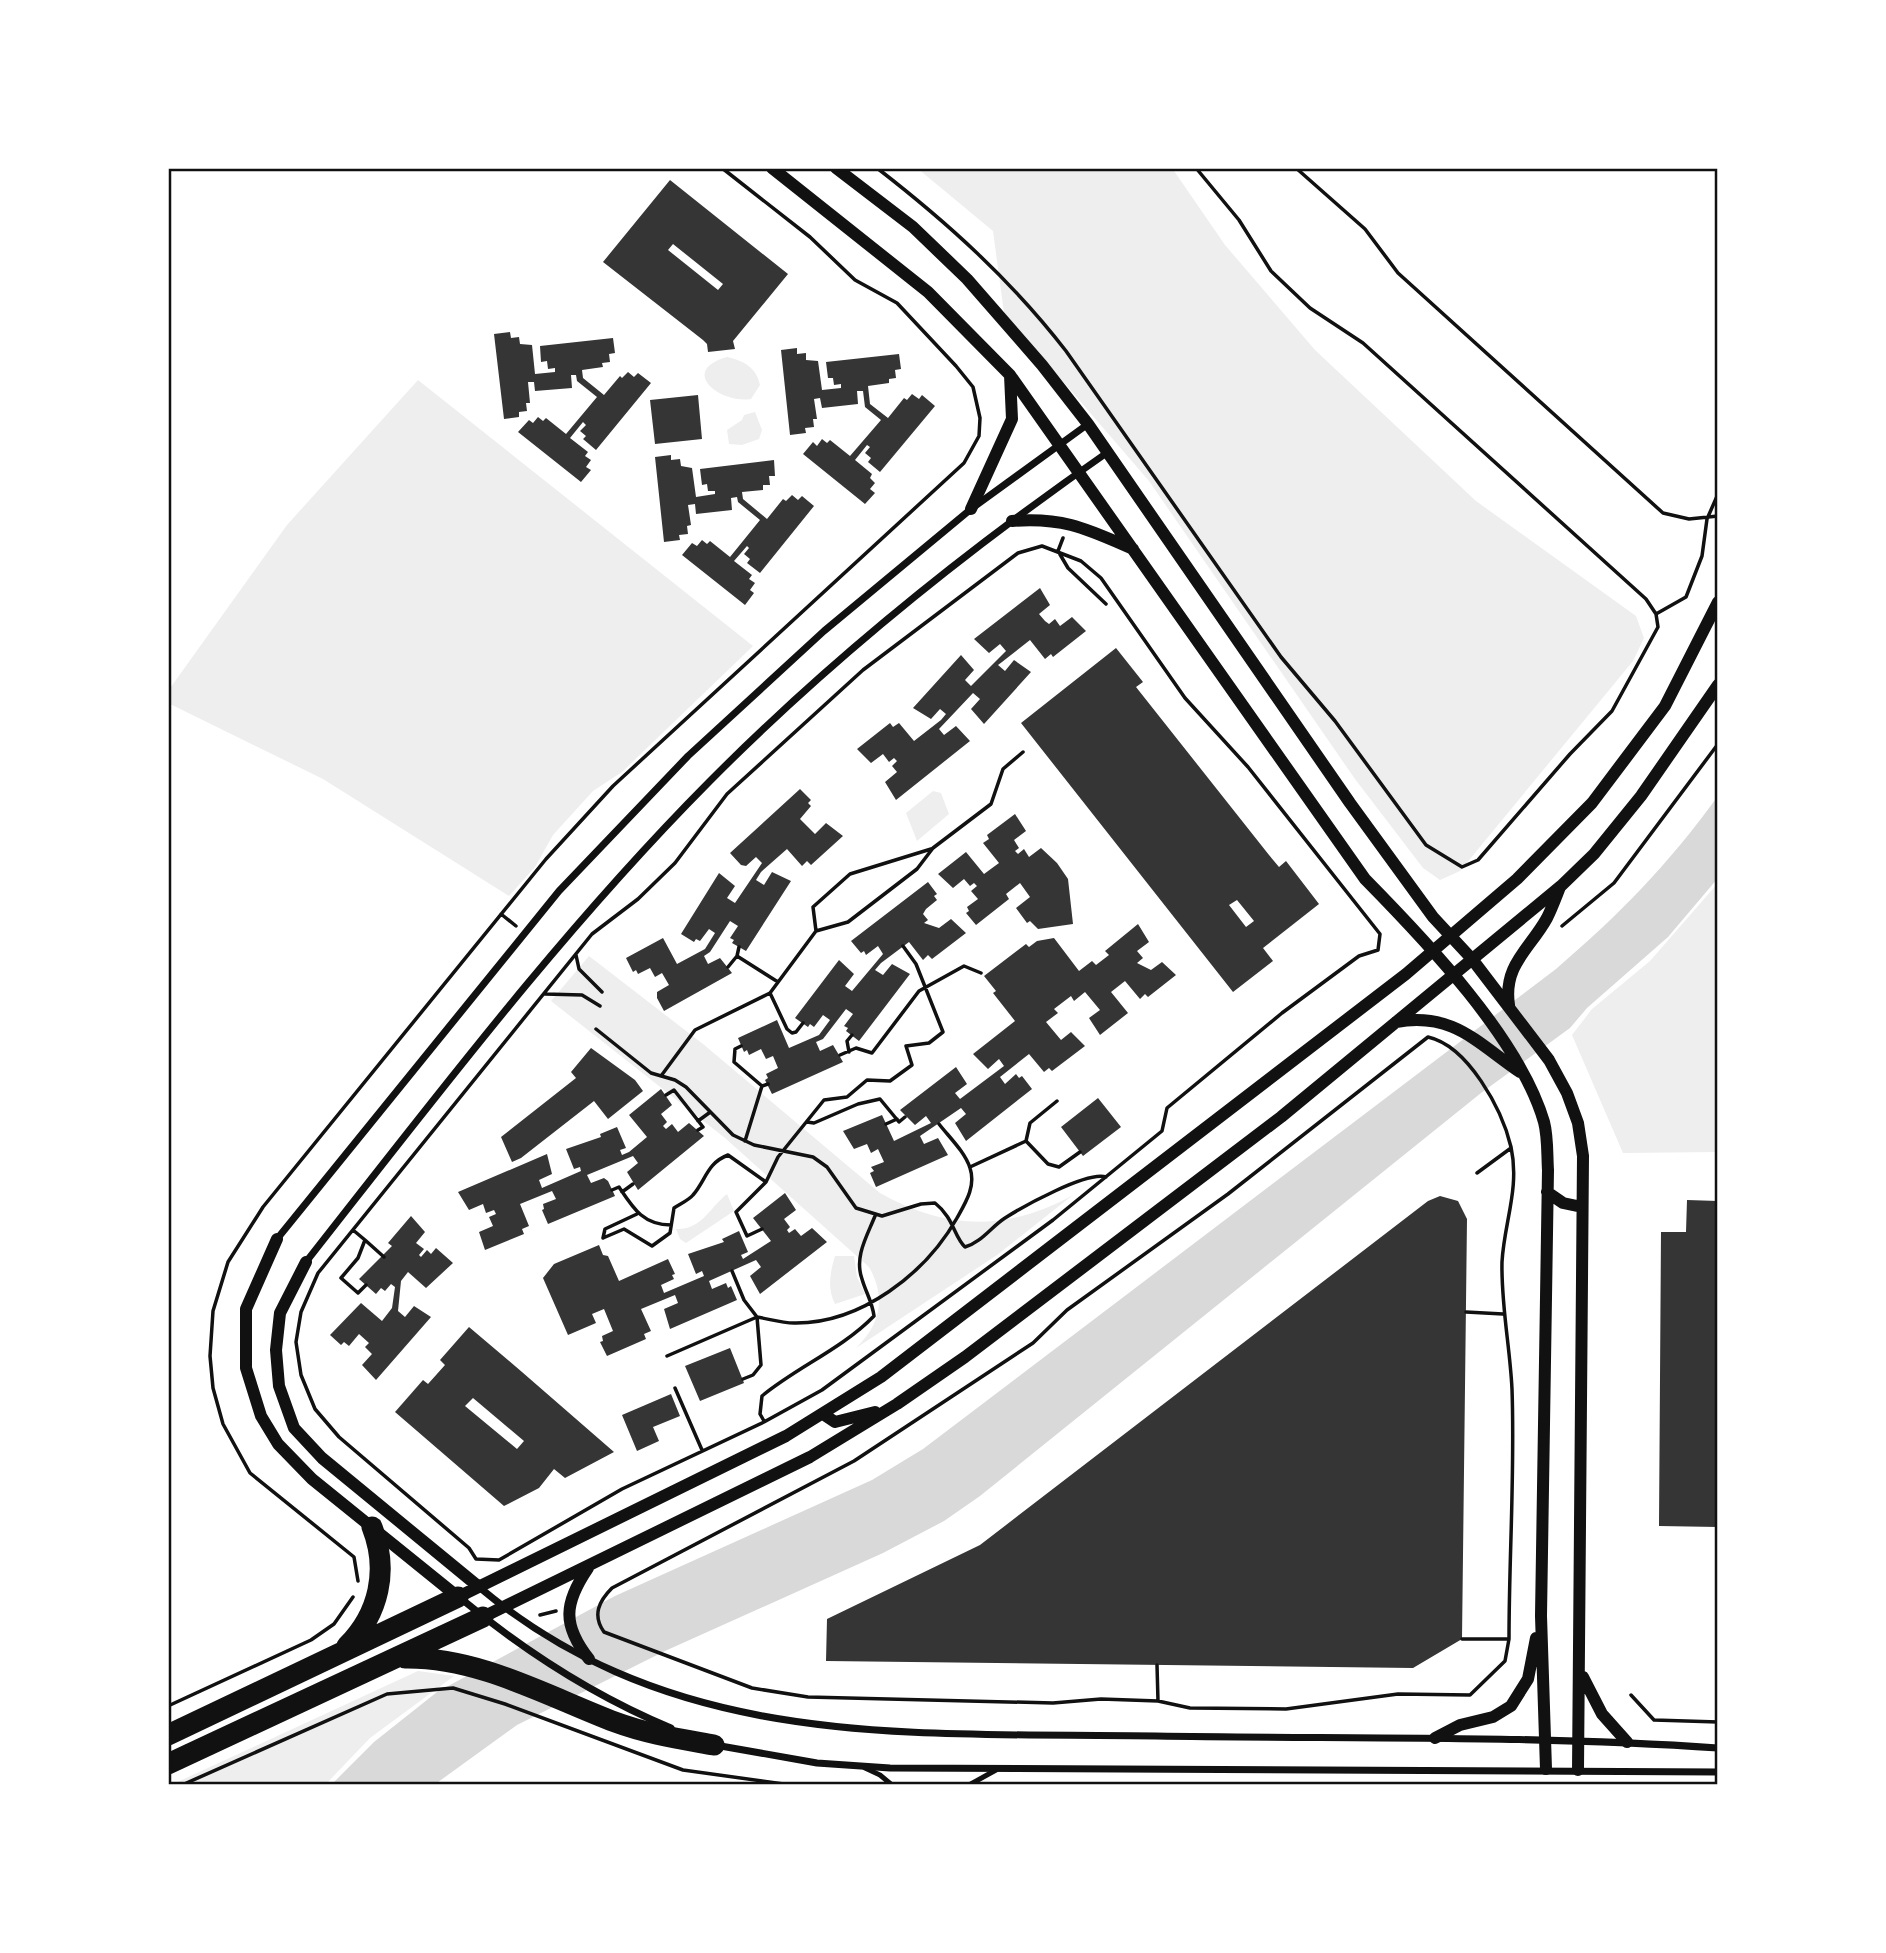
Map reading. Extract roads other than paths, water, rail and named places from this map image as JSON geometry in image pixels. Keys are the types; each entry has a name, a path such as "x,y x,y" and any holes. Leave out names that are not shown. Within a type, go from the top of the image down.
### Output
{"highway":[{"path":"337,1655 365,1628 382,1577 380,1546 372,1527"},
{"path":"168,1735 458,1597"},
{"path":"168,1764 483,1617"},
{"path":"395,1658 461,1662 580,1708 666,1737 714,1745"}],"street":[{"path":"772,168 928,292 1010,375 1365,879 1414,928 1454,975 1525,1075 1544,1124 1548,1170 1541,1616 1546,1769"},
{"path":"836,168 914,227 967,279 1042,365 1108,452 1350,803 1433,916 1472,958 1549,1060 1567,1093 1578,1123 1583,1156 1579,1543 1581,1670 1578,1770"},
{"path":"971,509 1012,419 1010,375"},
{"path":"1088,424 971,509 824,631 698,747 559,891 277,1239 246,1309 246,1368 261,1416 278,1444 313,1479 508,1637 650,1719 714,1745 817,1763 996,1770 1546,1769 1718,1772"},
{"path":"1108,452 1012,521 847,654 709,782 494,1024 306,1262 280,1313 276,1350 279,1386 294,1428 322,1458 504,1608 533,1627 589,1659 638,1680 748,1715 841,1729 904,1733 1545,1740 1718,1748"},
{"path":"1012,521 1048,518 1090,530 1134,549"},
{"path":"458,1597 685,1487 823,1414 881,1377 1433,953 1556,843 1627,760 1683,676 1718,602"},
{"path":"483,1617 810,1457 897,1404 965,1357 1181,1194 1281,1116 1561,886 1594,854 1641,796 1718,685"},
{"path":"1510,1009 1506,989 1509,977 1547,918 1561,886"},
{"path":"1393,1022 1420,1017 1452,1024 1525,1075"},
{"path":"1547,1192 1563,1203 1583,1206"},
{"path":"823,1414 835,1422 850,1420 897,1404"},
{"path":"588,1567 575,1586 568,1612 575,1642 589,1659"},
{"path":"1435,1738 1460,1725 1493,1717 1511,1706 1528,1679 1541,1616"},
{"path":"1581,1670 1589,1694 1602,1714 1627,1742"}],"lane":[{"path":"859,1766 880,1775 892,1785"},
{"path":"969,1785 996,1770"}]}
